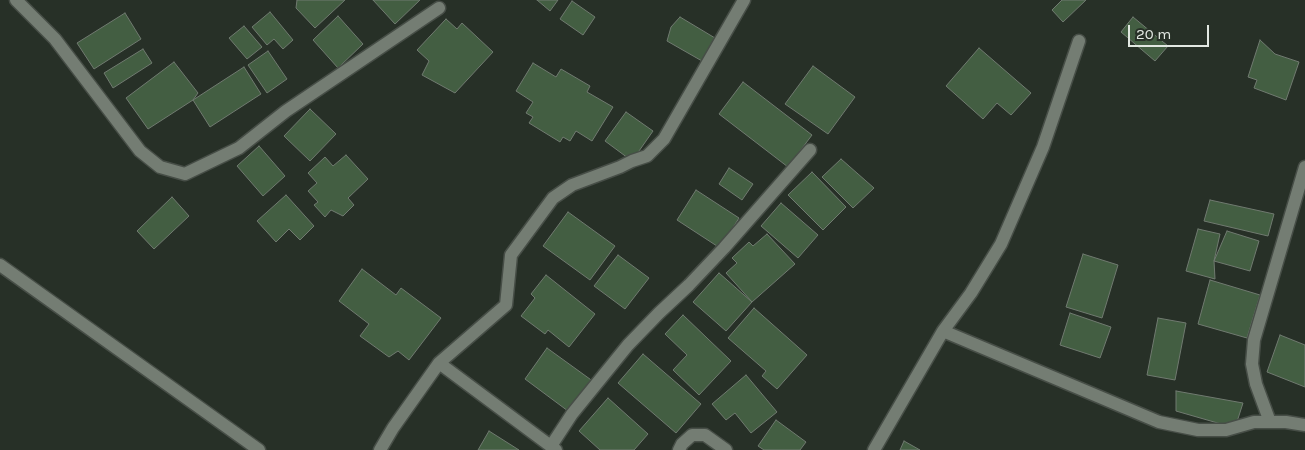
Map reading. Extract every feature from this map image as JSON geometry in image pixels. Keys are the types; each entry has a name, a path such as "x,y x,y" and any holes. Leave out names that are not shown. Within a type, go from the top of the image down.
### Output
{"street":[{"path":"16,0 55,39 140,151 160,167 185,174 239,148 286,111 439,8"},
{"path":"380,450 393,428 439,363 506,305 511,255 553,198 572,185 647,156 664,139 744,0"},
{"path":"874,450 943,331 972,293 1001,244 1043,147 1080,41"},
{"path":"439,363 553,448 572,414 628,345 724,248 810,150"},
{"path":"1270,422 1256,384 1252,364 1254,340 1305,168"},
{"path":"0,265 259,450"},
{"path":"943,331 1159,422 1198,430 1226,430 1254,422 1286,422 1305,425"},
{"path":"678,450 692,436 706,435 726,450"}],"building":[{"path":"297,0 345,0 315,28 296,8"},
{"path":"373,0 420,0 395,24"},
{"path":"537,0 558,0 550,11"},
{"path":"1062,0 1086,0 1063,22 1052,10"},
{"path":"572,1 595,17 583,35 560,19"},
{"path":"270,12 293,40 283,49 274,39 267,45 252,27"},
{"path":"125,13 141,39 94,69 77,43"},
{"path":"338,16 363,44 338,68 313,40"},
{"path":"680,17 715,38 702,61 667,41 671,27"},
{"path":"1133,17 1168,46 1155,61 1121,32"},
{"path":"446,19 457,29 462,23 493,52 455,93 422,75 429,61 417,50"},
{"path":"244,26 262,47 247,59 229,38"},
{"path":"1260,40 1275,54 1299,62 1286,100 1254,88 1257,80 1248,77"},
{"path":"979,48 1031,93 1011,115 997,103 983,119 946,86"},
{"path":"143,49 152,63 113,88 104,73"},
{"path":"268,51 287,79 267,93 248,65"},
{"path":"174,62 198,93 193,100 148,129 126,98"},
{"path":"533,63 556,77 561,69 590,86 587,92 613,107 592,141 576,131 570,141 563,137 560,142 529,123 533,117 526,113 533,102 516,91"},
{"path":"813,66 855,97 828,134 785,104"},
{"path":"244,67 261,94 210,127 193,100"},
{"path":"743,82 812,135 788,167 719,114"},
{"path":"310,109 336,134 310,161 284,136"},
{"path":"626,112 653,131 632,161 605,141"},
{"path":"259,146 285,176 263,196 237,166"},
{"path":"346,155 368,179 348,198 354,205 343,216 331,210 325,217 314,205 318,202 308,191 317,183 308,173 325,157 333,166"},
{"path":"841,159 874,188 853,208 822,177"},
{"path":"729,168 753,184 742,200 719,184"},
{"path":"812,172 846,207 823,230 788,195"},
{"path":"696,190 739,218 720,248 677,220"},
{"path":"286,195 314,226 300,240 289,229 276,242 257,221"},
{"path":"172,197 189,216 154,249 137,231"},
{"path":"1210,200 1274,214 1268,236 1204,221"},
{"path":"781,203 818,235 798,258 761,226"},
{"path":"568,212 615,246 590,280 543,246"},
{"path":"1198,229 1220,234 1214,261 1215,279 1186,271"},
{"path":"1227,231 1259,241 1250,271 1214,261"},
{"path":"767,234 795,264 752,302 726,273 737,263 732,258 749,242 753,246"},
{"path":"1083,254 1118,265 1102,318 1066,307"},
{"path":"618,255 649,278 625,309 594,286"},
{"path":"362,269 396,295 401,288 441,318 409,360 398,351 389,357 360,336 369,324 339,301"},
{"path":"719,273 752,302 726,331 693,302"},
{"path":"546,275 595,314 569,347 548,330 545,334 521,316 535,298 531,294"},
{"path":"1210,280 1260,295 1247,338 1198,324"},
{"path":"754,308 807,355 777,389 762,376 766,371 728,338"},
{"path":"1070,313 1111,327 1100,358 1060,345"},
{"path":"683,315 731,361 699,395 673,370 687,355 665,334"},
{"path":"1158,318 1186,323 1175,380 1147,375"},
{"path":"1280,335 1305,345 1305,387 1267,372"},
{"path":"547,348 594,382 572,414 525,379"},
{"path":"643,354 701,404 676,433 618,383"},
{"path":"746,375 777,412 751,433 735,413 726,420 712,404"},
{"path":"1176,391 1243,403 1235,428 1176,411"},
{"path":"608,398 648,434 634,450 600,450 579,431"},
{"path":"776,420 806,442 800,450 764,450 758,446"},
{"path":"489,431 519,450 478,450"},
{"path":"904,441 920,450 900,450"}]}
